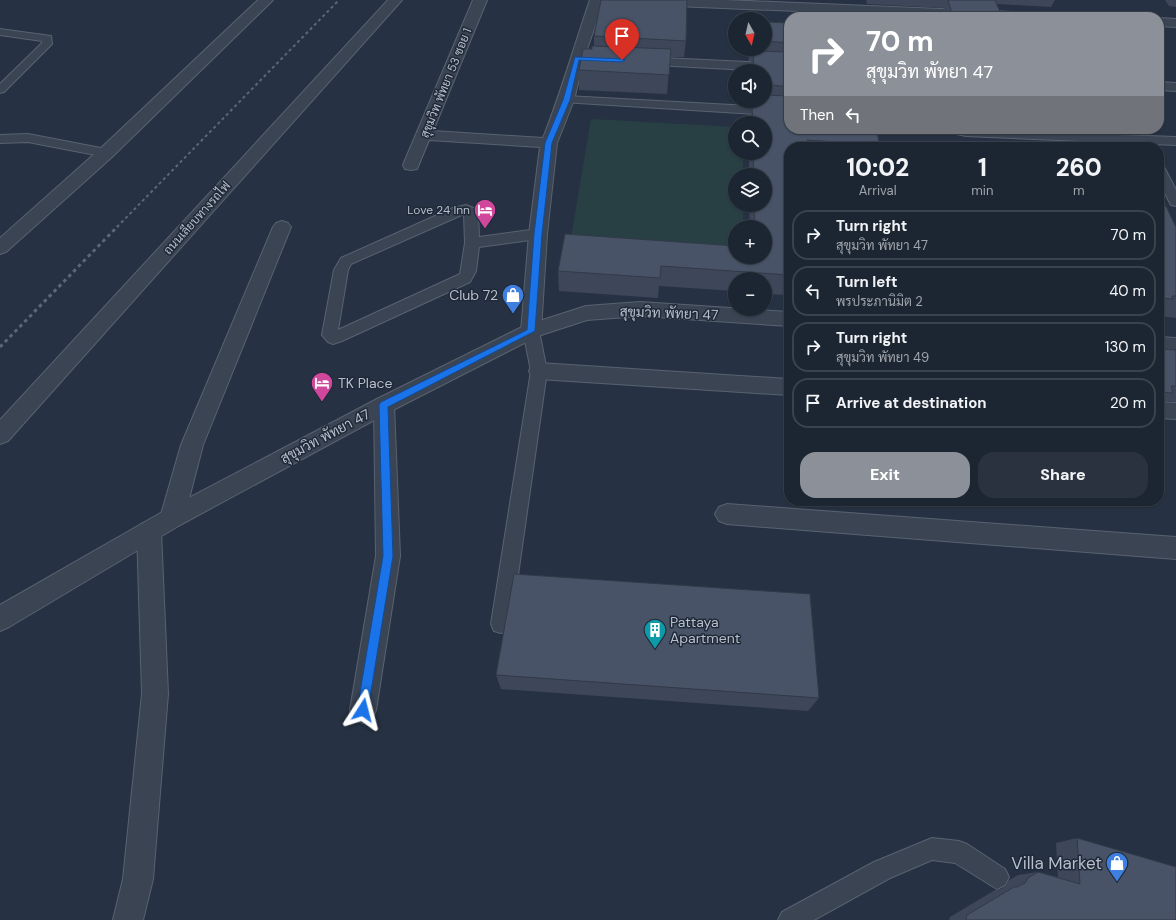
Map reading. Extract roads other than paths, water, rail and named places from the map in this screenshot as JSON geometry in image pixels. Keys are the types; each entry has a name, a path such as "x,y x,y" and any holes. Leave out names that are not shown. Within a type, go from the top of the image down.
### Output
{"street":[{"path":"0,248 106,153 266,0"},
{"name":"ถนนเลียบทางรถไฟ","path":"0,436 395,0"},
{"name":"สุขุมวิท พัทยา 53 ซอย 1","path":"411,165 480,0"},
{"path":"531,331 538,234 548,143 585,58 597,0"},
{"path":"628,0 916,12"},
{"path":"1164,22 1176,23"},
{"path":"624,60 784,68"},
{"path":"1164,86 1176,87"},
{"path":"424,135 548,143"},
{"path":"128,920 138,879 155,694 160,525 282,227"},
{"name":"สุขุมวิท พัทยา 47","path":"0,619 160,525 384,405 531,331 586,314 640,309 784,320"},
{"path":"1164,345 1176,346"},
{"path":"539,371 784,387"},
{"path":"363,710 388,556 384,405"},
{"path":"1164,410 1176,411"},
{"path":"727,514 1176,548"}],"lane":[{"path":"0,32 47,38 47,44 0,90"},
{"path":"566,100 784,112"},
{"path":"999,134 1129,142"},
{"path":"0,139 28,138 106,153"},
{"path":"1160,142 1176,141"},
{"path":"1164,172 1176,173"},
{"path":"1164,179 1176,202"},
{"path":"466,209 471,212 472,242 469,271 466,278 337,337 333,338 330,335 341,270 346,261 458,211 466,209"},
{"path":"472,242 538,234"},
{"path":"501,624 539,371 531,331"},
{"path":"790,920 882,870 932,849 959,852 997,877"}],"railway":[{"path":"117,227 339,0"},
{"path":"0,347 118,226"}],"place":[{"name":"Love 24 Inn","path":"485,230"},
{"name":"Club 72","path":"513,314"},
{"name":"TK Place","path":"322,402"},
{"name":"Pattaya Apartment","path":"655,650"},
{"name":"Villa Market","path":"1117,882"}]}
